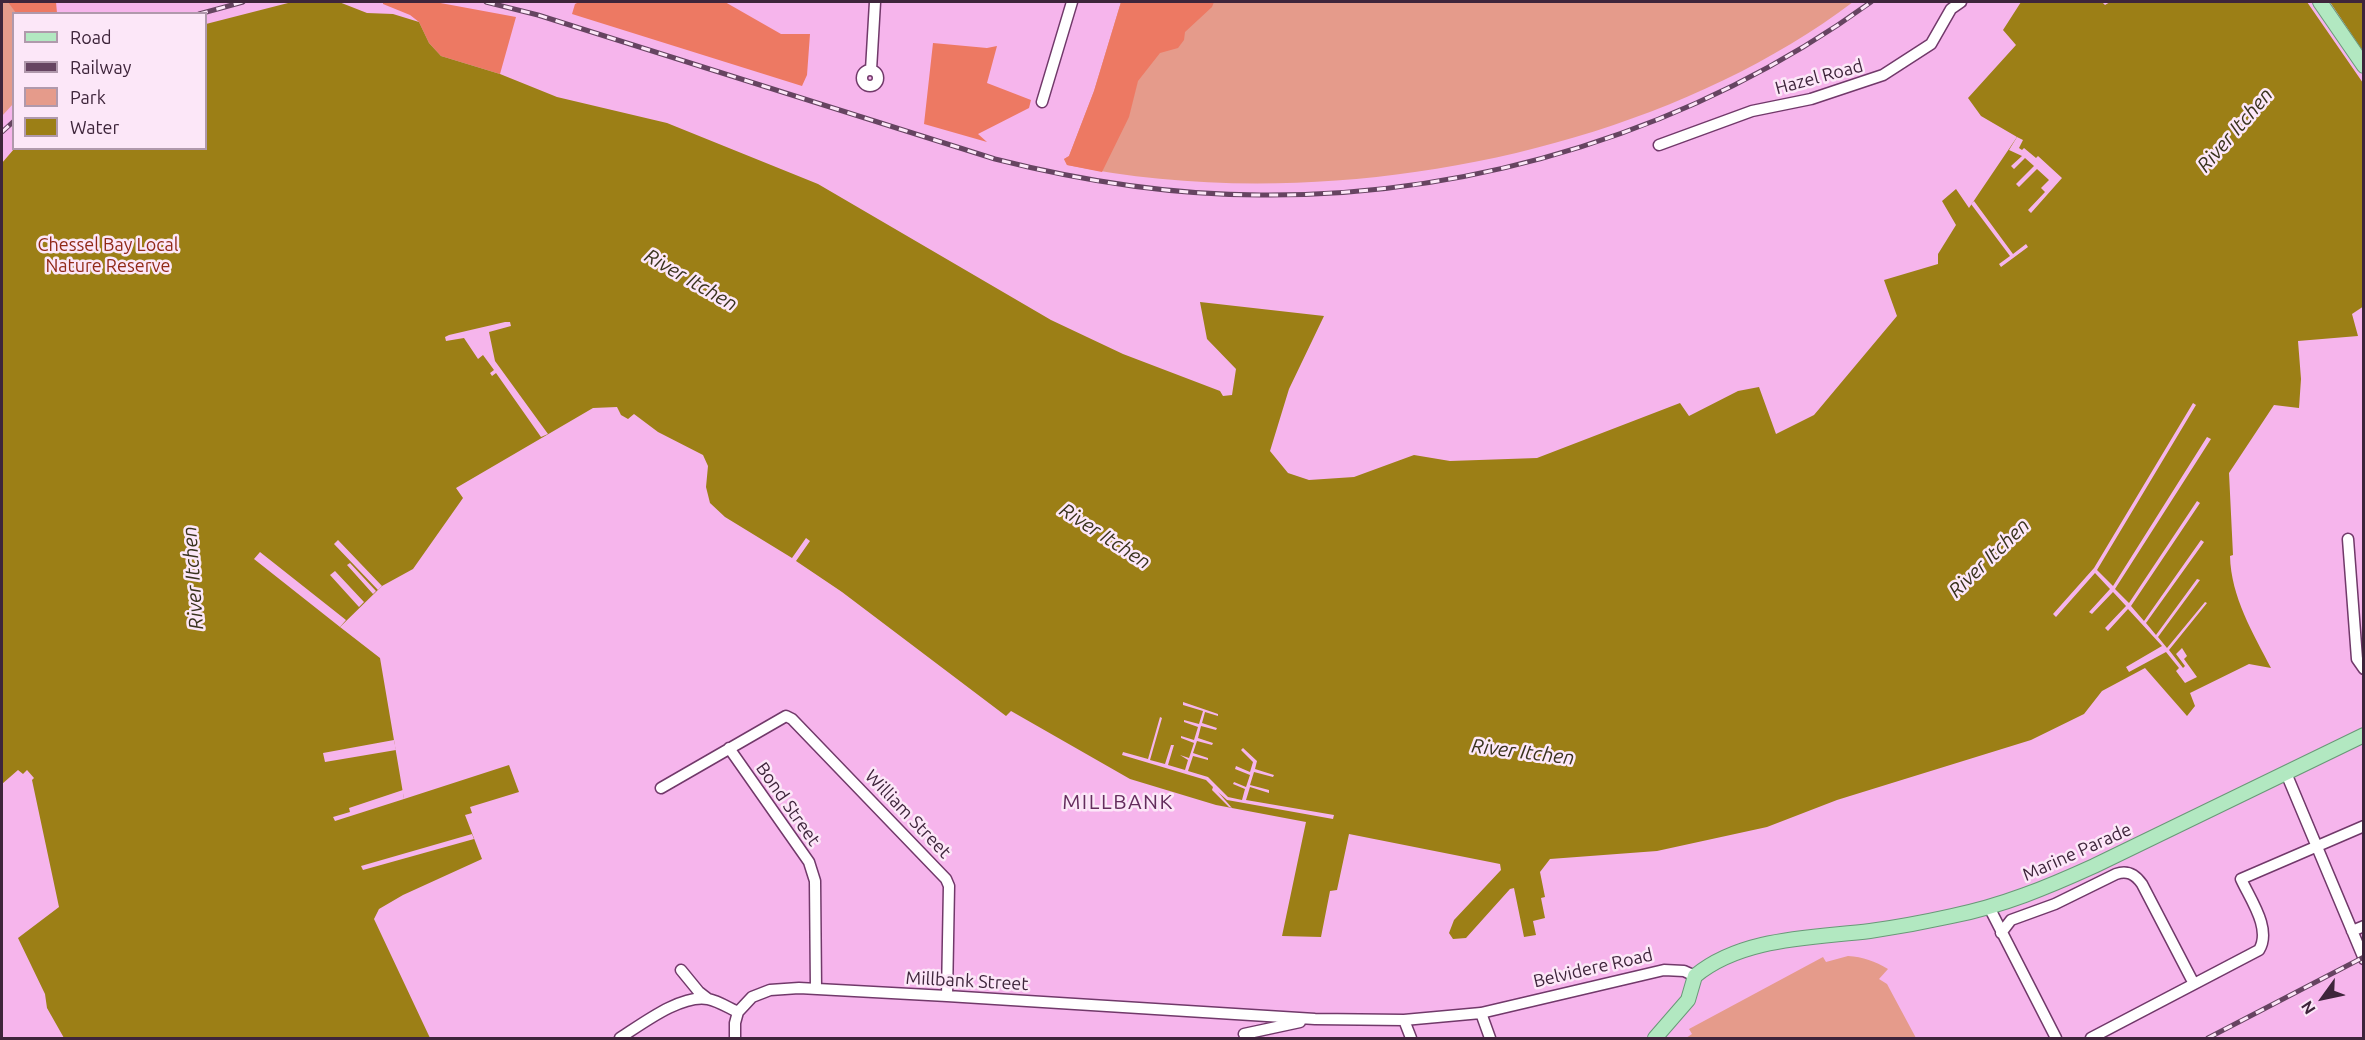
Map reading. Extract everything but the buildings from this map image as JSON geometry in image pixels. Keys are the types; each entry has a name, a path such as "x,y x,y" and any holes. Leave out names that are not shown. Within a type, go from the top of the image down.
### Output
{"main road":[{"path":"2320,2 2364,66"},
{"name":"Marine Parade","path":"1695,976 1721,959 1770,944 1945,917 1989,907 2051,885 2364,735"},
{"path":"1655,1038 1688,1000 1695,976"}],"street":[{"path":"871,70 875,2"},
{"path":"1042,102 1072,2"},
{"name":"Hazel Road","path":"1659,145 1752,111 1811,99 1883,75 1931,44 1946,15 1957,2"},
{"path":"2348,538 2357,659 2364,669"},
{"name":"William Street","path":"729,748 786,716 792,719 946,879 949,886 947,996"},
{"path":"661,788 729,748"},
{"name":"Bond Street","path":"729,748 809,862 815,881 816,989"},
{"path":"2286,773 2364,959"},
{"path":"2091,1038 2253,954 2264,943 2259,917 2241,879 2364,826"},
{"path":"2001,933 2011,920 2055,904 2116,874 2127,872 2142,884 2194,984"},
{"path":"1989,907 2056,1038"},
{"path":"2352,931 2364,926"},
{"path":"681,970 699,992 738,1012 735,1038"},
{"name":"Belvidere Road","path":"1234,1015 1404,1020 1481,1012 1664,970 1684,971 1695,976"},
{"name":"Millbank Street","path":"738,1012 760,992 816,989 1234,1015"},
{"path":"620,1038 672,1006 699,999 709,999"},
{"path":"1481,1012 1490,1038"},
{"path":"1234,1015 1245,1036"},
{"name":"Belvidere Road","path":"1245,1036 1315,1019"},
{"path":"1404,1020 1411,1038"}],"green space":[{"path":"2,2 22,2 31,12 12,12 12,105 2,116"},
{"path":"1121,2 1853,2 1770,56 1678,101 1580,136 1477,162 1372,177 1267,183 1165,179 1067,165 1064,159 1069,156 1094,91"},
{"path":"1848,956 1869,960 1888,969 1879,979 1887,984 1916,1038 1686,1038 1692,1034 1689,1029 1823,957 1826,962"}],"shaded area":[{"path":"8,2 56,2 57,12 15,12"},
{"path":"383,2 435,2 516,17 500,74 441,56 429,43 419,22"},
{"path":"579,2 725,2 781,34 810,34 807,75 802,86 572,14 575,4"},
{"path":"1121,2 1214,2 1212,7 1185,32 1184,40 1178,48 1160,53 1138,81 1129,117 1102,172 1067,165 1064,159 1069,156 1094,91"},
{"path":"933,43 987,48 997,46 987,83 1031,100 1029,108 978,134 987,142 924,124"}],"water":[{"name":"River Itchen","path":"292,2 339,2 367,13 393,14 419,22 429,43 441,56 500,74 557,97 667,123 818,184 1051,320 1123,354 1220,391 1223,396 1232,395 1236,369 1207,339 1200,302 1324,316 1289,389 1270,451 1288,473 1309,480 1354,477 1414,455 1450,461 1537,458 1680,403 1689,416 1738,391 1759,387 1776,434 1814,415 1897,316 1884,280 1938,264 1938,254 1956,225 1942,201 1956,189 1969,208 2017,137 1981,116 1968,98 2016,45 2003,30 2021,2 2102,2 2105,5 2110,2 2363,2 2364,306 2352,314 2358,336 2298,341 2301,379 2299,408 2274,405 2229,473 2233,555 2230,556 2234,586 2250,628 2271,668 2249,664 2190,693 2195,706 2187,716 2145,668 2102,691 2084,714 2031,740 1837,800 1767,827 1657,851 1550,859 1540,872 1545,897 1541,898 1545,918 1533,921 1536,935 1524,937 1514,888 1510,889 1466,938 1453,939 1449,933 1454,920 1501,870 1500,864 1349,834 1337,890 1330,891 1321,937 1282,936 1306,822 1216,805 1130,779 1011,711 1006,716 842,592 796,561 810,541 806,538 792,558 725,517 710,503 706,487 708,466 703,455 658,432 634,414 628,419 621,415 617,407 593,408 456,488 463,498 413,569 382,586 340,627 380,658 404,799 509,765 519,792 470,807 472,813 465,815 482,859 403,895 379,909 374,919 430,1038 64,1038 47,1008 45,994 18,938 59,907 32,780 34,778 27,770 23,774 18,770 2,784 2,163 13,150 207,150 207,24"}],"pier":[{"path":"2307,2 2330,2 2363,51 2363,83"},
{"path":"2017,137 2023,140 2019,148 2022,150 2024,148 2036,158 2038,156 2062,178 2031,213 2028,210 2045,192 2041,188 2049,180 2037,169 2019,187 2016,184 2034,166 2025,158 2014,169 2011,166 2022,156 2009,150"},
{"path":"1974,201 2013,254 2026,244 2028,247 2001,267 1999,264 2010,256 1971,204"},
{"path":"510,322 511,326 489,332 495,361 548,434 541,437 496,373 492,376 490,373 494,370 483,355 478,359 464,338 446,341 445,337 449,335"},
{"path":"2193,403 2196,405 2097,570 2113,586 2207,437 2211,439 2115,589 2129,603 2197,501 2200,503 2131,606 2144,621 2201,540 2204,542 2146,623 2156,635 2197,579 2200,580 2158,637 2167,648 2205,602 2207,603 2169,650 2183,668 2185,666 2176,654 2182,648 2187,656 2184,659 2197,677 2185,683 2176,671 2179,668 2166,652 2129,672 2126,667 2162,646 2128,609 2108,631 2105,628 2126,606 2113,592 2092,614 2089,612 2110,589 2095,573 2056,617 2053,614 2094,568"},
{"path":"338,540 382,586 378,590 334,544"},
{"path":"260,552 346,620 340,627 254,559"},
{"path":"350,563 376,591 373,594 347,565"},
{"path":"335,571 364,602 359,607 330,575"},
{"path":"1183,702 1218,714 1218,716 1205,712 1202,723 1217,728 1216,730 1201,726 1198,738 1213,743 1212,745 1197,741 1193,753 1208,758 1208,760 1193,756 1188,771 1208,777 1228,797 1242,800 1245,789 1233,784 1234,782 1246,787 1250,775 1235,769 1236,766 1250,772 1253,762 1241,750 1243,748 1257,761 1255,769 1274,775 1273,777 1254,772 1250,785 1269,790 1269,793 1250,787 1246,800 1334,815 1333,819 1227,800 1218,792 1232,808 1212,790 1213,787 1206,780 1122,755 1123,752 1148,759 1160,717 1162,718 1150,760 1165,764 1171,745 1174,745 1168,765 1185,770 1188,760 1180,755 1189,758 1194,743 1181,736 1194,740 1198,727 1184,720 1199,724 1203,711 1183,705"},
{"path":"394,740 396,750 325,762 323,753"},
{"path":"403,790 404,799 335,821 333,817 350,812 349,808"},
{"path":"472,834 474,839 363,870 361,866"}],"railway":[{"path":"206,12 243,2"},
{"path":"486,2 538,15 995,159 1061,174 1127,185 1193,192 1260,195 1341,192 1422,184 1502,168 1581,147 1658,119 1732,86 1803,47 1871,2"},
{"path":"2,132 12,123"},
{"path":"2208,1038 2364,957"}],"district":[{"name":"MILLBANK","path":"1118,802"}],"park label":[{"name":"Chessel Bay Local Nature Reserve","path":"108,255"}]}
